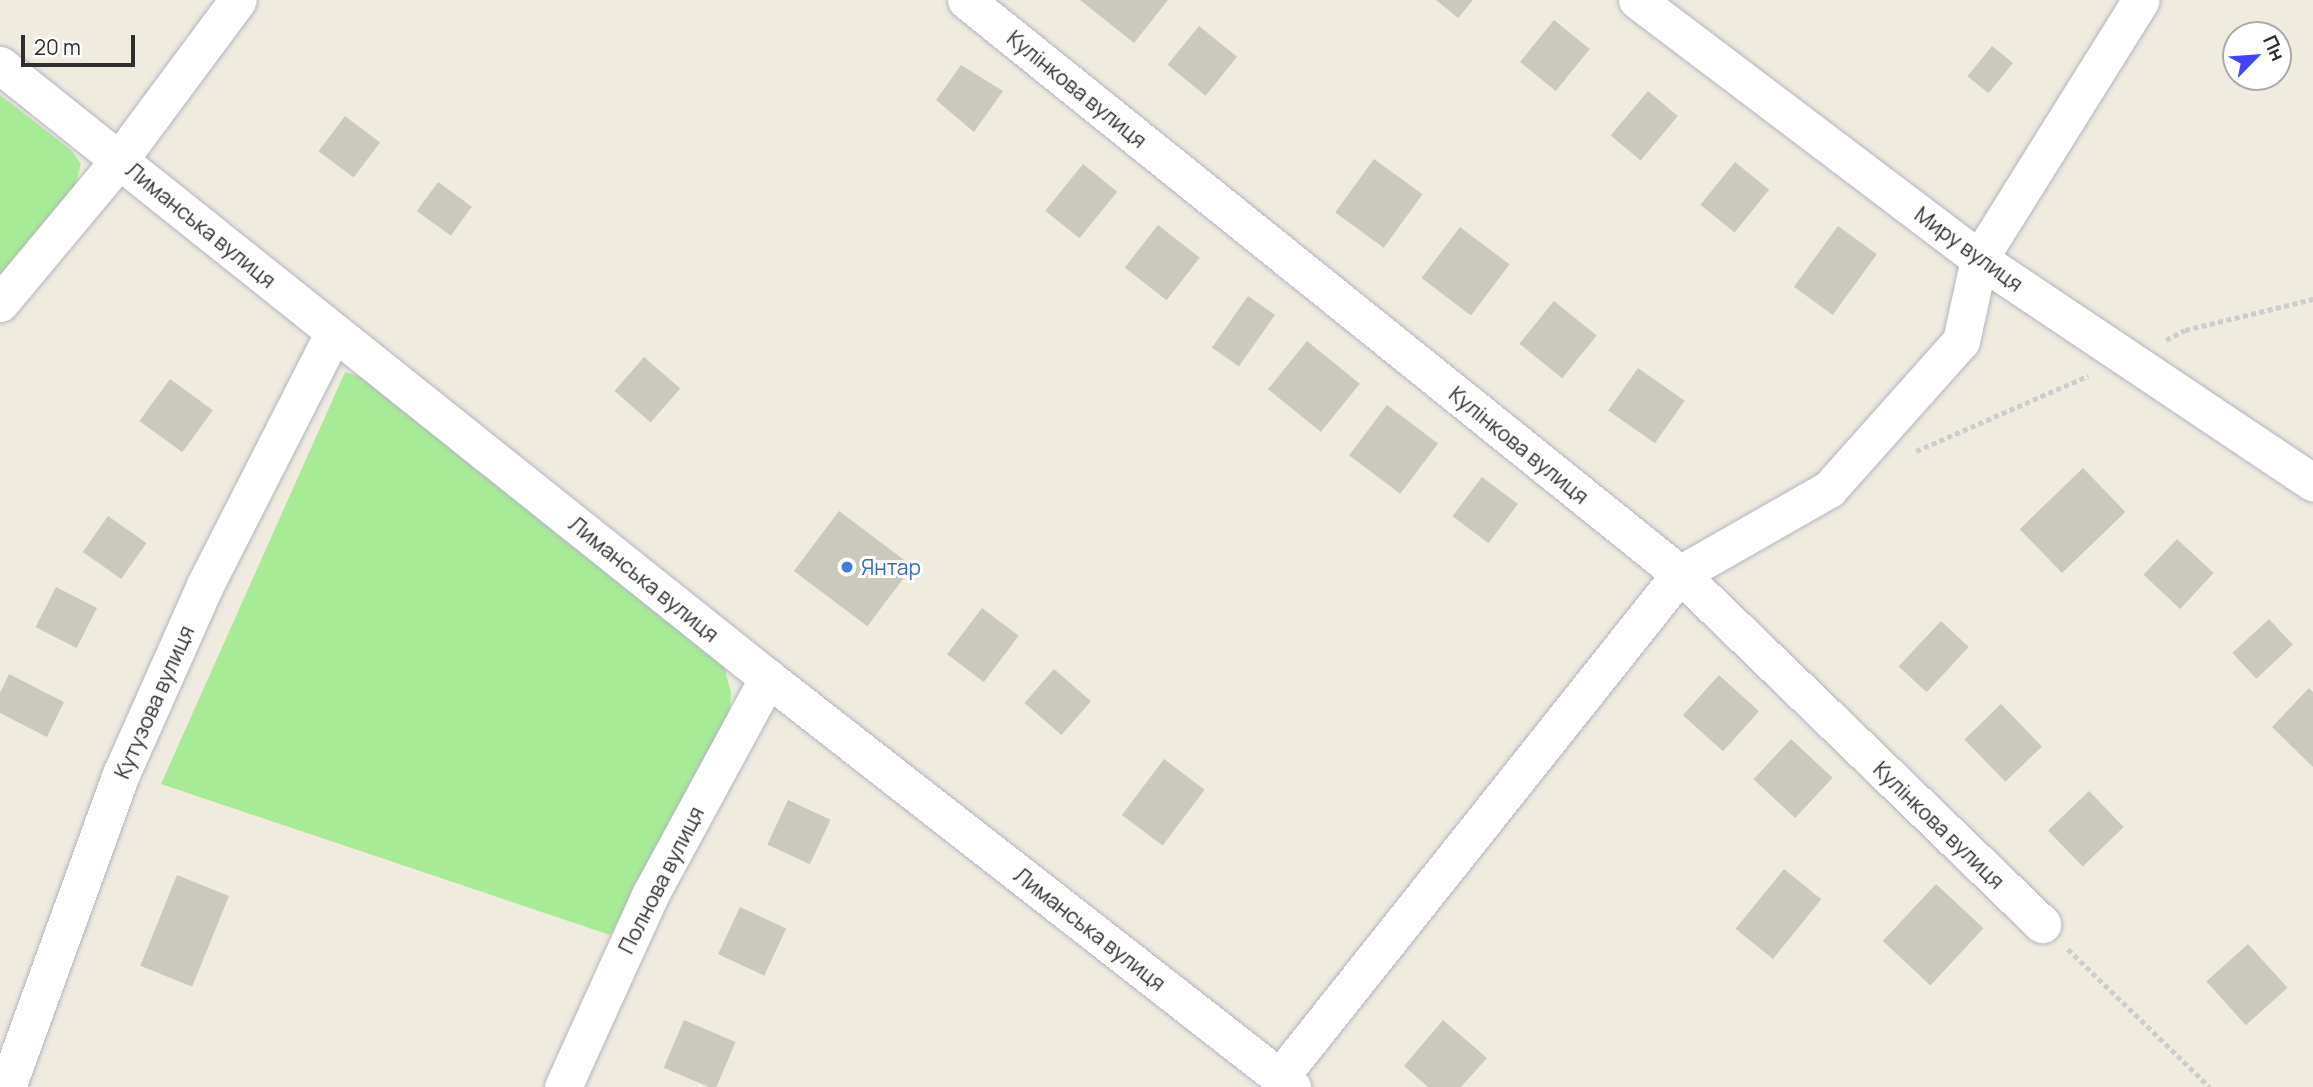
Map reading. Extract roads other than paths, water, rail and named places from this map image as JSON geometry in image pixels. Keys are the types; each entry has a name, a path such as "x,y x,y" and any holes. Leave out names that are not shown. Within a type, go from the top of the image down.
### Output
{"street":[{"path":"0,303 119,160 238,0"},
{"name":"Кулінкова вулиця","path":"966,0 1680,574 2042,924"},
{"name":"Миру вулиця","path":"1637,0 1979,259 2313,483"},
{"path":"1286,1082 1680,574 1829,489 1961,341 1979,259 2141,0"},
{"name":"Лиманська вулиця","path":"0,65 768,678 1286,1082"},
{"name":"Кутузова вулиця","path":"7,1087 121,774 205,585 334,332"},
{"name":"Полнова вулиця","path":"563,1087 650,895 768,678"}],"place":[{"name":"Янтар","path":"847,567"}]}
